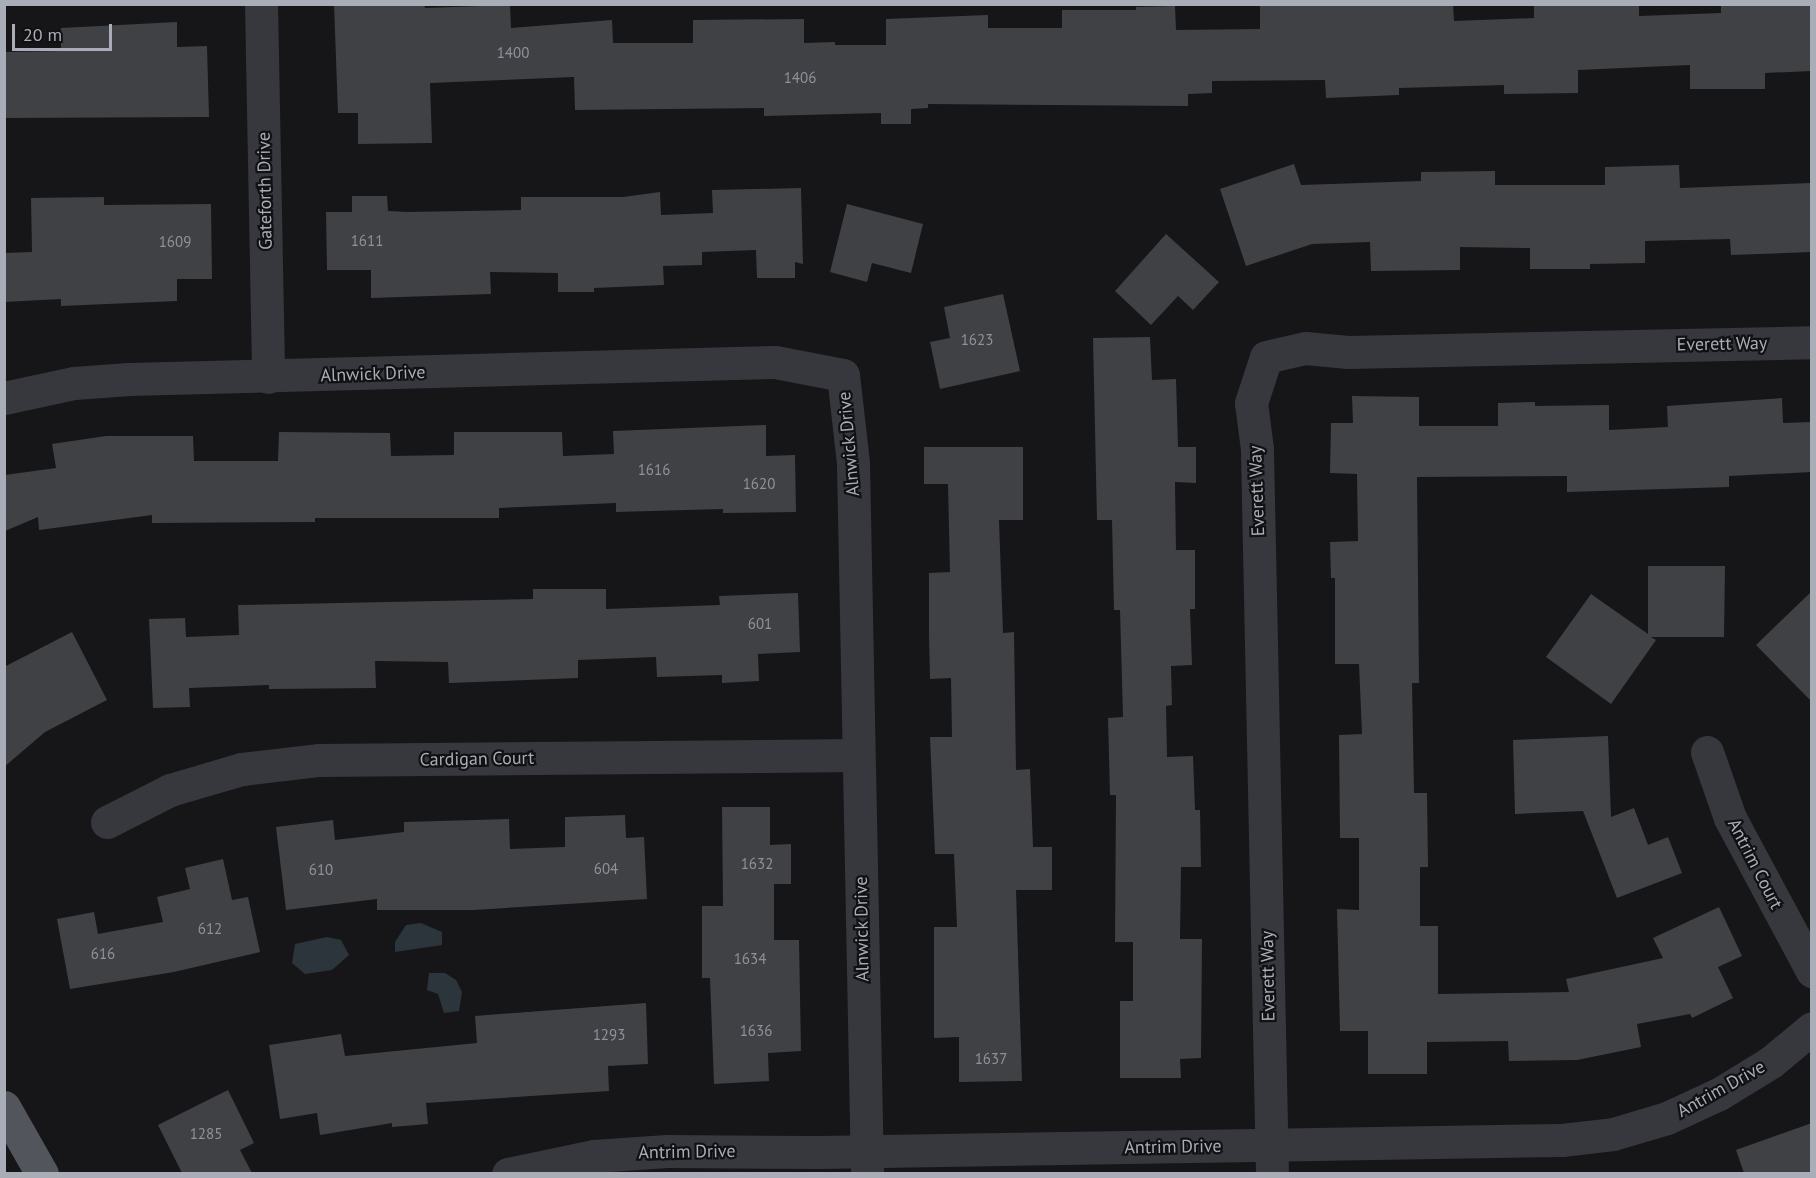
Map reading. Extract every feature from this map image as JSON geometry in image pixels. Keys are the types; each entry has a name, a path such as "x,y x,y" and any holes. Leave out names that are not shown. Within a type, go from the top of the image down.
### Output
{"main road":[{"path":"4,1107 42,1173"}],"street":[{"name":"Gateforth Drive","path":"261,4 268,377"},
{"name":"Everett Way","path":"1271,1160 1257,449 1251,402 1266,357 1305,348 1348,352 1812,342"},
{"name":"Alnwick Drive","path":"4,398 74,383 129,379 775,362 843,375 853,463 867,1162"},
{"name":"Antrim Court","path":"1707,752 1730,818 1812,972"},
{"name":"Cardigan Court","path":"107,822 170,790 242,769 319,760 858,755"},
{"name":"Antrim Drive","path":"508,1173 594,1156 667,1151 867,1162 1271,1160 1562,1140 1613,1134 1667,1119 1719,1095 1771,1062 1812,1028"}],"shaded area":[{"path":"421,923 442,932 442,945 395,952 395,942 406,925"},
{"path":"327,937 341,940 349,955 332,970 305,974 292,963 295,944"},
{"path":"429,973 445,973 456,980 462,992 459,1011 444,1013 438,994 427,990"}],"building":[{"path":"334,4 424,4 425,8 510,5 511,28 612,20 613,43 693,43 693,20 804,19 804,43 886,45 886,19 988,15 988,28 1062,28 1062,10 1136,10 1136,7 1175,6 1176,30 1260,29 1260,5 1453,4 1454,21 1534,18 1534,4 1639,4 1639,16 1721,13 1721,4 1812,4 1812,71 1765,73 1765,89 1690,89 1690,65 1578,70 1578,93 1504,94 1504,85 1399,88 1399,95 1326,98 1325,80 1212,81 1212,93 1188,94 1188,106 928,104 928,108 911,109 911,124 881,124 881,113 764,116 764,108 575,110 574,77 430,83 432,143 358,144 358,113 338,113"},
{"path":"177,22 177,47 207,46 209,117 4,118 4,52 61,51 61,28"},
{"path":"1294,164 1301,185 1421,181 1421,172 1495,171 1495,185 1605,185 1605,167 1679,165 1680,188 1812,183 1812,252 1731,255 1730,239 1645,241 1645,263 1590,264 1590,269 1530,269 1530,248 1460,247 1460,270 1371,271 1370,242 1312,244 1246,266 1220,189"},
{"path":"801,188 803,264 795,262 795,278 757,278 756,250 702,252 702,265 663,266 664,285 594,288 594,292 558,292 558,273 490,272 491,294 371,298 371,270 327,270 326,212 352,212 352,196 387,196 388,211 407,212 521,210 521,197 623,197 660,192 661,215 713,213 712,190"},
{"path":"104,197 104,205 211,204 212,279 177,279 177,301 61,306 61,299 4,302 4,253 32,252 31,198"},
{"path":"847,204 923,224 911,273 872,263 867,282 830,272"},
{"path":"1166,234 1219,282 1193,310 1178,296 1151,325 1115,291"},
{"path":"1003,294 1020,371 940,389 930,342 950,338 944,307"},
{"path":"1150,337 1152,380 1176,379 1178,447 1196,447 1196,483 1175,482 1176,550 1195,550 1195,609 1190,609 1192,665 1171,666 1172,705 1166,706 1167,757 1193,756 1195,810 1200,810 1201,867 1181,867 1180,939 1202,939 1201,1058 1180,1059 1181,1078 1120,1078 1120,1001 1133,1001 1133,942 1115,942 1116,795 1110,795 1108,718 1123,717 1120,610 1114,610 1112,520 1097,520 1093,338"},
{"path":"1352,396 1419,397 1419,426 1498,426 1498,403 1535,402 1535,406 1609,405 1609,430 1668,427 1667,406 1782,398 1783,423 1812,422 1812,472 1729,476 1729,487 1567,492 1567,476 1417,477 1419,683 1412,683 1414,793 1427,793 1428,867 1420,867 1420,926 1438,926 1438,994 1569,992 1566,979 1663,958 1653,938 1719,907 1742,956 1718,967 1733,998 1692,1018 1690,1014 1637,1024 1641,1047 1577,1060 1509,1061 1508,1041 1427,1042 1427,1074 1368,1074 1368,1031 1340,1031 1337,909 1359,910 1359,838 1340,838 1339,735 1362,734 1359,664 1335,664 1335,578 1331,578 1330,542 1358,541 1357,474 1330,473 1331,423 1353,423"},
{"path":"766,425 766,456 795,455 796,512 723,513 723,509 616,512 616,503 499,508 499,518 315,518 315,522 152,523 152,515 39,530 38,517 5,531 5,475 56,468 52,444 106,436 193,436 194,461 278,461 279,432 390,433 391,456 454,455 454,432 562,432 563,456 614,454 613,431"},
{"path":"924,447 1023,447 1023,520 999,520 1003,633 1014,632 1016,770 1030,769 1033,847 1052,847 1052,890 1016,890 1022,1081 959,1082 959,1037 934,1038 934,927 957,927 954,854 935,854 930,737 952,737 951,678 930,679 929,636 929,573 950,572 948,484 924,484"},
{"path":"1648,566 1725,566 1724,637 1651,637 1656,640 1611,704 1546,657 1591,594 1648,634"},
{"path":"533,589 606,589 606,609 720,605 719,596 798,593 800,652 758,654 759,681 722,683 722,675 657,677 656,657 578,660 578,678 449,683 448,662 375,661 376,688 269,689 269,685 189,688 190,707 153,708 149,619 185,618 186,637 239,635 238,605 533,599"},
{"path":"1812,591 1812,702 1756,645"},
{"path":"72,632 107,700 45,732 4,767 4,667"},
{"path":"1608,736 1611,817 1634,808 1648,845 1668,837 1682,873 1617,898 1583,811 1515,814 1513,740"},
{"path":"722,807 770,807 770,845 791,844 791,884 774,884 774,940 799,940 801,1051 768,1053 769,1081 714,1084 710,978 702,978 702,906 723,906"},
{"path":"625,815 626,838 644,837 647,899 474,910 377,910 377,899 286,910 276,827 333,820 335,840 404,832 404,822 509,819 510,849 565,847 565,817"},
{"path":"223,859 232,900 248,897 260,952 174,972 70,989 57,919 94,912 98,934 163,922 157,897 190,889 185,868"},
{"path":"646,1003 648,1064 608,1066 609,1091 426,1103 428,1124 392,1127 392,1123 320,1135 317,1113 280,1119 269,1045 341,1034 345,1056 477,1043 475,1016"},
{"path":"228,1090 254,1143 240,1150 252,1173 182,1173 158,1125"},
{"path":"1812,1123 1812,1173 1744,1173 1736,1150"}]}
